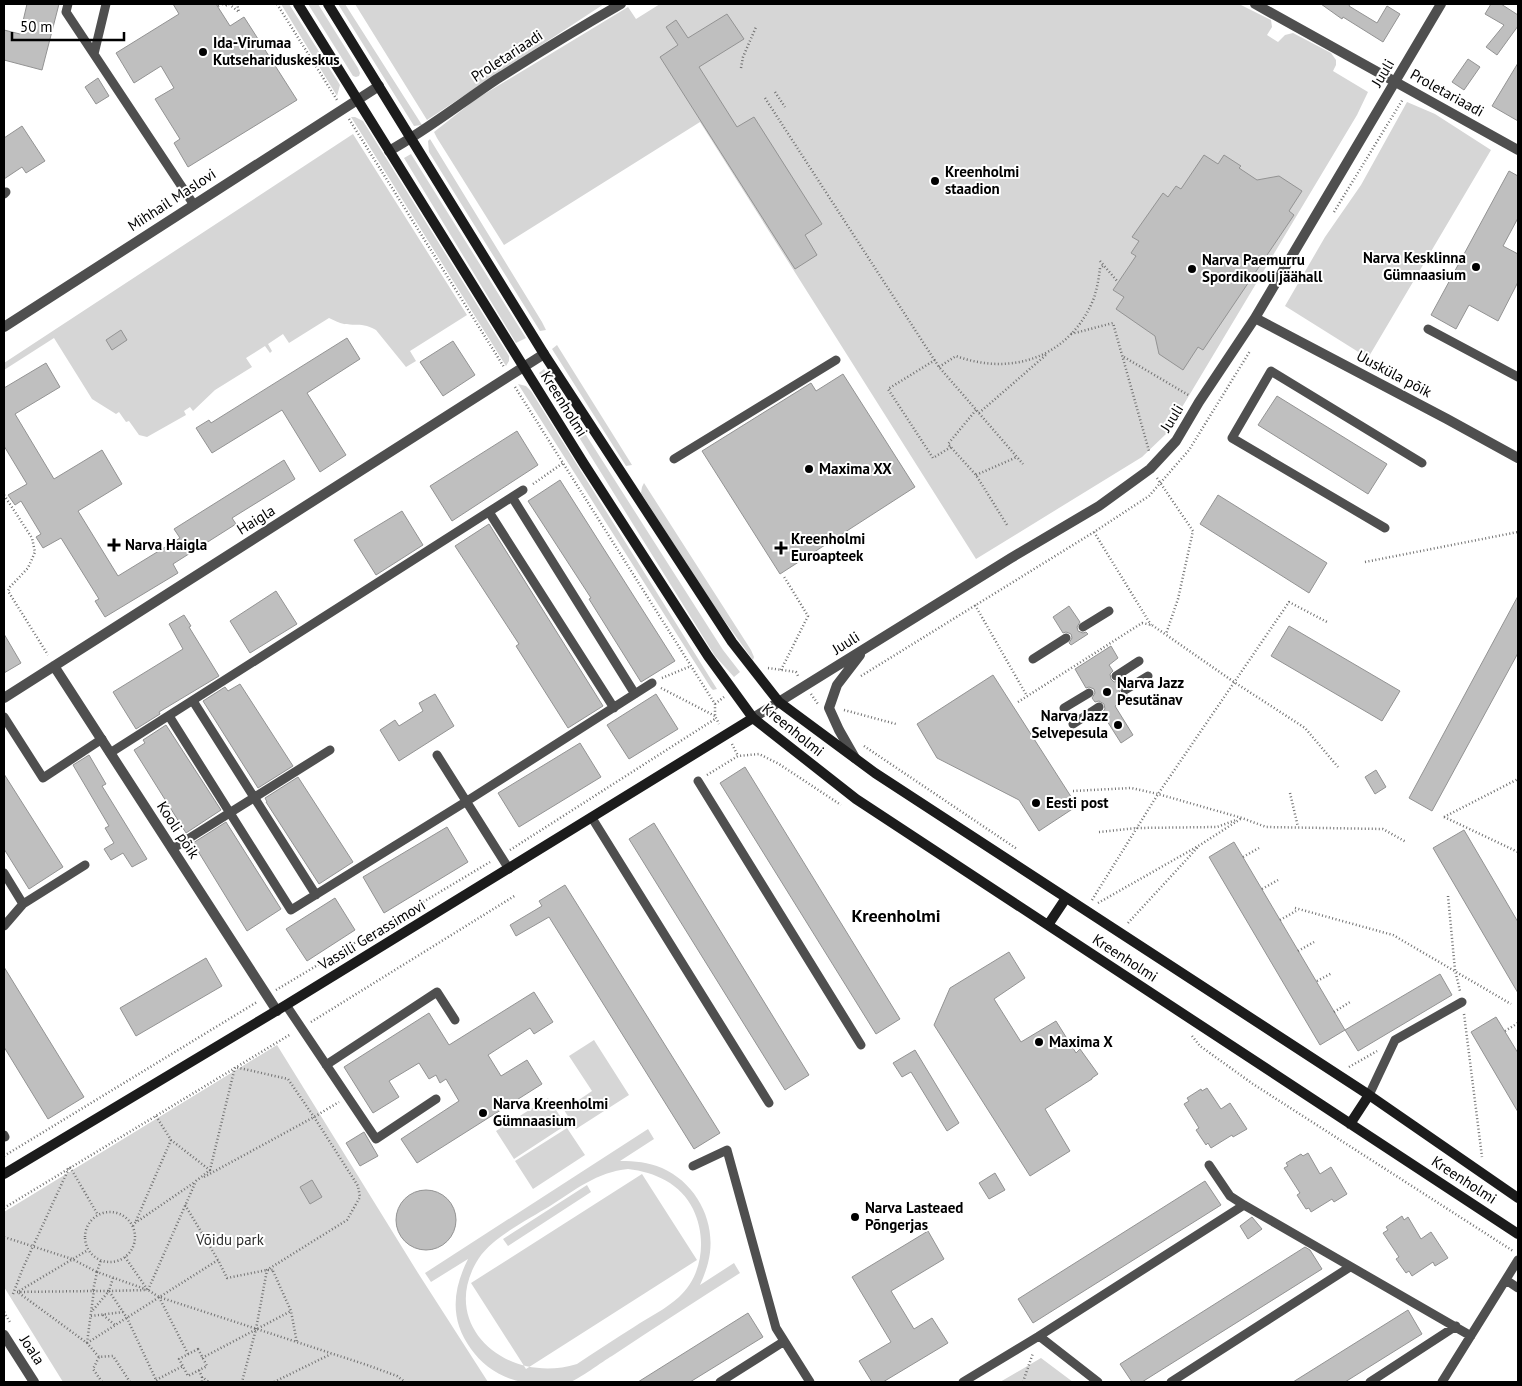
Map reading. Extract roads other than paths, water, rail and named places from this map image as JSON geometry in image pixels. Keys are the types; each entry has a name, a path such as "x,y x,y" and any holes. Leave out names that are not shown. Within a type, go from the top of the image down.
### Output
{"main road":[{"name":"Kreenholmi","path":"298,4 584,464 708,656 753,718 856,799 1518,1234"},
{"name":"Kreenholmi","path":"328,4 544,354 732,642 779,702 875,773 1369,1095 1518,1198"},
{"name":"Vassili Gerassimovi","path":"4,1174 281,1008 753,718"},
{"path":"1048,926 1066,898"},
{"path":"1350,1124 1369,1095"}],"street":[{"name":"Proletariaadi","path":"389,151 412,139 497,80 569,34 621,4"},
{"name":"Proletariaadi","path":"1255,4 1518,150"},
{"name":"Juuli","path":"753,718 1011,558 1099,506 1150,469 1176,441 1255,318 1441,4"},
{"name":"Mihhail Maslovi","path":"4,327 379,86"},
{"name":"Uusküla põik","path":"1255,318 1518,458"},
{"name":"Haigla","path":"4,698 52,662 544,354"},
{"path":"855,758 829,708 837,685 863,650"},
{"name":"Kooli põik","path":"52,662 267,996 281,1008"},
{"name":"Joala","path":"4,1335 34,1382"}],"lane":[{"path":"68,4 66,12 194,205"},
{"path":"94,54 106,4"},
{"path":"1428,329 1518,378"},
{"path":"674,459 836,360"},
{"path":"1385,528 1232,438 1271,371 1422,463"},
{"path":"110,753 523,490"},
{"path":"512,497 635,694"},
{"path":"489,512 614,708"},
{"path":"1083,627 1109,611"},
{"path":"1033,659 1066,638"},
{"path":"1116,676 1139,661"},
{"path":"1125,690 1148,676"},
{"path":"169,716 291,910 652,683"},
{"path":"1064,708 1089,693"},
{"path":"192,701 316,895"},
{"path":"1073,724 1099,707"},
{"path":"4,717 43,778 102,740"},
{"path":"172,849 330,750"},
{"path":"437,755 509,869"},
{"path":"698,781 862,1045"},
{"path":"592,818 768,1103"},
{"path":"4,926 23,904 85,865"},
{"path":"4,873 23,904"},
{"path":"326,1065 437,992 455,1020"},
{"path":"1369,1095 1395,1040 1462,1002"},
{"path":"281,1008 301,1028 376,1139 436,1099"},
{"path":"692,1166 727,1150 776,1328 783,1342 810,1382"},
{"path":"1209,1165 1230,1196 1471,1336"},
{"path":"964,1382 1244,1205"},
{"path":"1442,1382 1518,1260"},
{"path":"1171,1382 1350,1267"},
{"path":"1506,1280 1518,1288"},
{"path":"1370,1382 1456,1326"},
{"path":"1039,1336 1098,1382"},
{"path":"720,1382 783,1342"}],"place":[{"name":"Ida-Virumaa Kutsehariduskeskus","path":"203,52"},
{"name":"Kreenholmi staadion","path":"935,181"},
{"name":"Narva Kesklinna Gümnaasium","path":"1476,267"},
{"name":"Narva Paemurru Spordikooli jäähall","path":"1192,269"},
{"name":"Maxima XX","path":"809,469"},
{"name":"Narva Haigla","path":"114,545"},
{"name":"Kreenholmi Euroapteek","path":"781,548"},
{"name":"Narva Jazz Pesutänav","path":"1107,692"},
{"name":"Narva Jazz Selvepesula","path":"1118,725"},
{"name":"Eesti post","path":"1036,803"},
{"name":"Maxima X","path":"1039,1042"},
{"name":"Narva Kreenholmi Gümnaasium","path":"483,1113"},
{"name":"Narva Lasteaed Põngerjas","path":"855,1217"}],"district":[{"name":"Kreenholmi","path":"896,916"}],"park label":[{"name":"Võidu park","path":"230,1240"}]}
